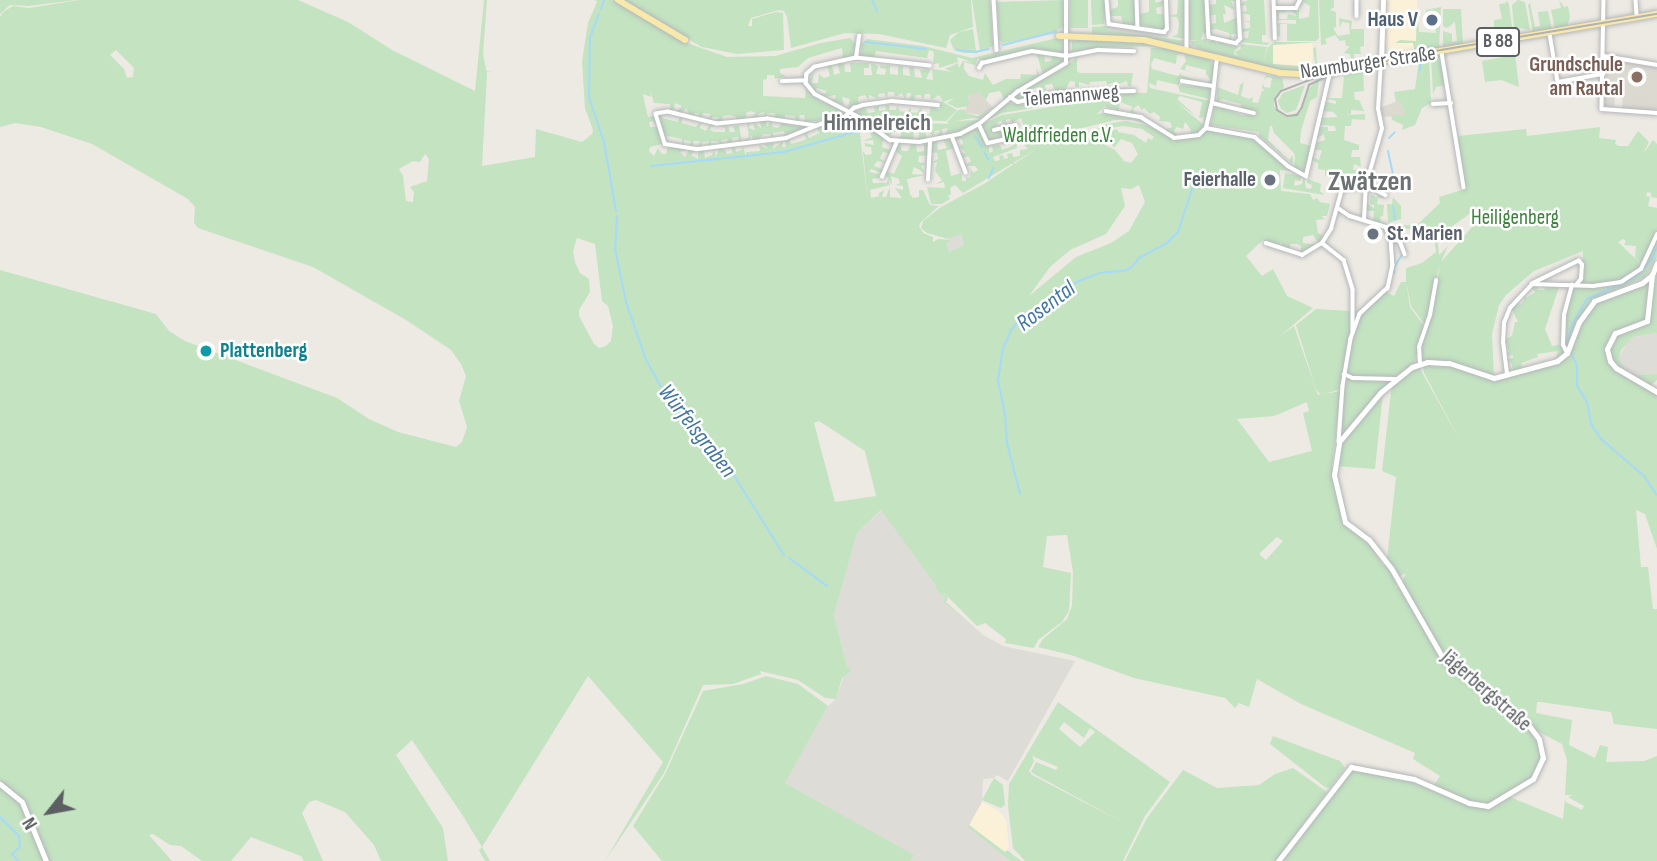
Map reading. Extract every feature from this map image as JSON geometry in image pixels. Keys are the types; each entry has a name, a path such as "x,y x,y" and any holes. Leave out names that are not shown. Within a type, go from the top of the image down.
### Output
{"main road":[{"path":"618,0 685,40"},
{"name":"Naumburger Straße","path":"1059,36 1144,40 1280,73 1330,73 1381,61 1442,53 1657,14"}],"street":[{"path":"993,0 997,50"},
{"path":"806,80 815,94 850,112 884,137 897,142 930,141 952,136 979,124 1010,97 1063,66 1067,56 1068,36 1066,0"},
{"path":"1107,0 1109,24 1167,32 1166,0"},
{"path":"1137,0 1138,27"},
{"path":"1186,0 1187,50"},
{"path":"1207,0 1209,37 1236,43 1240,39 1238,0"},
{"path":"1274,0 1275,38"},
{"path":"1275,8 1296,8 1300,0"},
{"path":"1357,0 1357,16"},
{"path":"1338,208 1364,220 1366,185 1382,129 1378,109 1383,0"},
{"path":"1604,0 1602,109 1657,113"},
{"path":"1636,0 1637,18"},
{"path":"1550,34 1558,82 1603,75"},
{"path":"856,58 859,36"},
{"path":"979,68 982,63 1032,51 1067,56 1098,50 1134,51"},
{"path":"1442,53 1464,187"},
{"path":"1604,56 1657,65"},
{"path":"806,80 815,67 856,58 930,66"},
{"path":"1106,111 1141,117 1174,138 1199,135 1206,128 1212,103 1217,58"},
{"path":"1206,128 1255,136 1288,166 1306,176 1330,73"},
{"path":"782,81 806,80"},
{"path":"1182,81 1213,86"},
{"name":"Telemannweg","path":"1010,97 1018,102 1067,92 1134,90"},
{"path":"816,126 768,119 717,124 672,112 657,113 665,144 693,149 769,142 816,126 839,122 860,106 883,102 938,104"},
{"path":"1212,103 1254,113"},
{"path":"1433,104 1451,103"},
{"path":"979,124 988,143 1012,138"},
{"path":"994,130 1016,125"},
{"path":"1003,128 1006,140"},
{"path":"952,136 965,173"},
{"path":"928,180 930,141"},
{"path":"882,177 897,142"},
{"path":"1266,243 1301,255 1322,243 1334,224 1342,189 1366,185 1386,195"},
{"name":"Jägerbergstraße","path":"1278,861 1351,766 1414,779 1477,806 1488,806 1533,779 1543,758 1539,740 1530,727 1444,660 1391,568 1369,540 1345,522 1334,475 1344,374 1353,331 1360,314 1388,288 1392,270 1391,239 1386,227 1364,220"},
{"path":"1532,284 1613,284 1629,278 1645,262 1657,235"},
{"path":"1391,239 1400,241 1405,254"},
{"path":"1322,243 1344,260 1353,290 1353,331"},
{"path":"1507,376 1503,351 1504,323 1510,308 1532,284 1579,261 1582,264 1581,279 1574,285 1564,314 1563,345 1567,353"},
{"path":"1657,262 1652,275 1647,321 1615,333 1607,349 1616,368 1657,392"},
{"path":"1339,442 1365,409 1395,379 1420,364 1449,363 1489,377 1507,376 1557,361 1567,353 1579,322 1594,301 1642,282 1652,275"},
{"path":"1420,364 1419,347 1431,313 1436,281"},
{"path":"1344,374 1353,378 1395,379"},
{"path":"1649,389 1657,382"},
{"path":"0,784 22,802 46,861"}],"shaded area":[{"path":"1386,0 1417,0 1416,53 1393,55 1385,43"},
{"path":"1106,26 1169,34 1168,38 1106,30"},
{"path":"1313,43 1312,67 1273,64 1273,45"},
{"name":"Grundschule am Rautal","path":"1607,60 1657,67 1657,111 1622,109 1623,87 1616,87 1614,109 1605,107"},
{"path":"979,92 993,108 983,115 965,113 968,98"},
{"path":"1400,100 1406,115 1381,117 1380,108"},
{"path":"961,234 964,245 949,252 947,242 950,237"},
{"path":"1657,333 1657,374 1633,375 1624,368 1619,358 1627,342 1633,337"},
{"path":"882,510 935,584 936,590 946,598 944,601 983,635 1003,646 1075,661 1008,781 997,775 983,779 982,802 969,825 1015,861 908,861 911,854 785,783 828,706 836,699 847,667 834,615 857,533"},
{"path":"982,802 999,811 1006,820 1009,847 1005,853 969,825"}],"green space":[{"path":"0,0 76,0 29,6 10,5 0,14"},
{"name":"Waldfrieden e.V.","path":"79,0 298,0 348,22 392,50 475,91 484,0 487,0 483,54 487,74 482,166 535,157 536,129 582,142 592,134 585,108 582,62 588,23 597,2 595,0 612,0 627,5 687,43 727,57 775,56 850,38 856,45 852,57 843,58 842,48 808,58 798,67 780,69 780,73 786,76 775,79 774,75 767,75 767,79 763,80 763,96 805,98 806,89 818,100 845,111 840,119 802,122 805,120 804,115 800,115 798,122 790,121 796,120 795,116 785,115 784,120 769,118 775,116 775,113 767,113 767,117 760,118 765,116 764,112 758,114 758,118 750,119 756,113 751,111 746,113 746,120 737,121 736,117 730,115 723,116 721,123 715,123 719,117 712,117 711,122 707,120 711,114 703,113 701,120 698,113 693,116 697,118 691,117 686,108 681,114 676,112 682,106 675,103 673,111 665,110 670,109 670,104 654,103 650,90 651,97 643,94 648,117 655,116 656,125 653,121 649,122 650,127 657,127 662,144 650,147 649,151 654,156 658,148 662,154 666,154 668,147 675,147 687,150 680,152 685,157 689,150 695,151 691,155 698,159 698,151 704,150 705,158 712,155 714,150 716,157 719,149 724,149 727,154 732,153 732,148 727,148 735,146 736,152 742,150 742,144 746,156 746,152 760,151 759,145 768,149 764,144 774,143 773,149 783,141 782,147 786,147 785,140 789,139 791,144 802,141 806,139 804,133 810,130 807,134 809,138 820,133 816,128 820,126 822,132 827,131 823,125 840,123 853,115 883,138 882,147 890,150 894,145 891,154 883,152 880,158 886,163 877,161 874,166 884,170 882,173 871,169 869,172 879,174 879,178 872,179 873,183 887,183 886,171 894,174 902,156 895,151 900,143 902,151 908,151 911,144 916,144 917,152 924,151 924,143 929,145 928,155 919,156 918,162 927,164 921,166 925,173 914,167 912,174 925,175 907,179 913,198 919,197 919,190 923,190 930,205 939,206 921,222 919,226 923,233 933,237 933,242 938,239 951,240 947,243 949,252 964,245 961,234 948,239 927,233 921,228 923,221 941,207 984,184 1038,148 963,193 955,185 950,188 950,199 942,204 931,204 927,187 945,188 944,182 936,184 942,180 935,171 937,162 931,163 938,159 937,153 931,152 934,142 937,141 938,150 947,148 943,140 951,140 954,148 946,151 951,176 961,173 962,181 966,181 966,177 970,178 971,169 973,173 978,170 975,166 965,166 962,161 967,164 971,161 968,156 960,159 958,153 966,153 959,146 963,144 962,139 955,140 956,137 978,128 989,144 989,153 993,151 992,146 1000,145 1002,150 1010,147 1016,143 1016,137 1017,148 993,157 995,161 1000,160 999,156 1003,155 1004,159 1008,158 1007,154 1012,153 1013,157 1020,156 1020,150 1028,149 1024,145 1024,134 1007,135 1005,130 1012,126 1025,129 1021,118 1011,123 1010,119 1006,120 1006,125 1003,126 1002,121 998,122 995,129 1002,129 1004,136 1001,140 989,142 982,128 983,124 1002,115 1094,100 1115,92 1147,93 1151,48 1165,48 1208,59 1214,66 1211,85 1207,83 1211,80 1206,70 1186,65 1185,70 1201,75 1180,69 1186,61 1184,54 1177,55 1176,64 1154,58 1151,64 1152,69 1178,76 1182,72 1181,75 1204,83 1180,78 1179,85 1212,88 1209,99 1180,92 1178,85 1157,80 1156,86 1149,83 1150,88 1210,101 1205,121 1204,117 1199,118 1202,102 1180,96 1177,99 1196,116 1176,102 1204,125 1200,133 1190,136 1191,130 1185,122 1183,129 1177,127 1174,130 1178,137 1171,135 1165,130 1172,127 1170,122 1159,121 1160,117 1154,112 1150,114 1138,105 1133,109 1135,114 1129,113 1133,107 1120,102 1119,110 1104,106 1097,114 1116,111 1142,119 1153,126 1132,120 1115,120 1082,128 1088,136 1081,142 1090,137 1115,150 1124,161 1131,163 1138,154 1132,143 1121,139 1114,148 1109,141 1106,145 1093,136 1117,129 1118,132 1134,135 1146,143 1148,138 1152,140 1154,137 1142,129 1123,126 1092,131 1107,124 1125,121 1146,125 1179,140 1195,137 1208,130 1253,138 1293,171 1280,170 1281,191 1310,194 1313,200 1317,198 1320,202 1330,204 1327,216 1321,216 1325,219 1316,220 1318,233 1325,237 1319,244 1313,235 1303,237 1303,243 1315,245 1301,254 1301,246 1297,244 1290,244 1291,253 1281,247 1281,242 1275,247 1263,240 1246,256 1262,276 1273,269 1287,296 1313,308 1280,336 1294,326 1318,395 1341,391 1332,466 1346,526 1368,542 1384,566 1387,565 1398,582 1395,588 1399,586 1439,655 1529,728 1538,740 1542,758 1531,778 1488,805 1473,803 1434,785 1440,776 1413,759 1415,753 1301,704 1257,679 1249,707 1239,703 1235,708 1225,698 1134,678 1071,655 1038,647 1043,639 1067,619 1072,606 1073,572 1067,535 1047,536 1043,567 1071,573 1069,611 1062,622 1038,640 1034,648 1005,643 1006,639 985,623 977,626 942,591 948,598 946,602 983,635 943,601 946,598 936,590 935,584 881,510 857,533 834,615 847,667 851,671 842,678 836,699 825,698 798,680 760,671 761,674 733,684 703,685 664,773 605,861 663,762 588,676 482,847 412,740 396,755 443,828 448,861 381,861 374,845 345,812 316,800 309,802 302,813 323,861 304,861 301,856 251,837 231,861 202,861 181,846 170,845 153,834 149,835 172,861 47,861 25,805 0,781 0,270 156,314 169,331 185,341 337,398 369,419 398,432 456,447 462,442 467,427 459,401 466,376 451,350 406,320 313,267 198,228 194,223 195,207 188,199 92,144 41,127 15,123 0,127 0,17 13,6 29,8","holes":["116,50 134,68 133,77 127,78 124,69 110,55","868,128 872,137 863,141 873,140 874,145 864,143 866,147 871,147 872,154 866,155 863,151 868,202 860,134 863,129","425,154 429,159 427,181 410,187 414,192 413,202 406,201 403,176 399,169 413,161 420,162","891,176 899,179 900,183 896,185 903,186 903,190 895,188 902,198 890,197 890,187 886,197 882,197 884,190 879,196 871,198 870,190 890,185 888,179 892,185","1139,185 1145,202 1129,231 1111,243 1076,257 1029,296 1050,267 1070,250 1106,234 1125,206 1121,188 1131,189","577,238 595,244 602,301 608,306 613,326 611,341 606,346 599,348 594,344 579,316 579,310 590,292 589,279 580,273 573,251","1307,402 1309,411 1303,413 1312,451 1269,462 1237,419 1274,416","819,421 865,451 876,496 835,502 814,423","1277,537 1283,541 1266,560 1259,554"]},
{"path":"623,0 971,0 973,27 950,35 946,48 879,34 845,33 791,48 787,17 784,11 779,10 751,18 748,26 752,26 752,19 776,12 783,13 784,50 737,54 702,47"},
{"path":"972,0 990,0 993,46 977,53 964,53 954,50 950,40 959,32 973,29 976,51 980,51"},
{"path":"1063,0 1064,27 1057,30 1057,33 999,44 1002,43 999,39 997,2"},
{"path":"1070,0 1088,0 1088,28 1070,28"},
{"path":"1091,0 1106,0 1104,24 1092,25"},
{"path":"1118,0 1134,0 1137,6 1134,6 1137,11 1135,26 1123,24 1121,16 1111,16 1109,21 1109,10 1118,7"},
{"path":"1149,0 1155,0 1156,3 1165,0 1162,6 1156,8 1157,14 1166,16 1165,30 1140,24 1140,14 1149,12"},
{"path":"1178,0 1185,0 1187,39 1172,37 1178,34 1179,23 1177,17 1168,16 1177,14"},
{"path":"1188,0 1206,0 1207,33 1203,33 1201,40 1190,40"},
{"path":"1216,0 1237,0 1237,7 1236,1 1231,1 1235,10 1224,5 1224,23 1238,17 1238,38 1237,34 1231,34 1232,41 1225,40 1230,37 1229,33 1210,30 1210,24 1216,23 1216,15 1211,15 1210,22 1208,5 1216,4"},
{"path":"1248,0 1264,0 1266,35 1262,35 1262,42 1270,43 1267,45 1241,42 1241,38 1248,38 1249,31 1242,32 1241,29 1250,28 1250,22 1241,21 1250,21 1250,15 1242,13 1241,16 1240,12 1247,11 1246,5 1241,6 1240,11 1240,4"},
{"path":"1301,0 1318,0 1319,38 1316,41 1287,41 1287,24 1280,24 1280,37 1276,33 1279,31 1277,23 1296,24 1296,20 1277,20 1277,10 1286,10 1279,13 1279,19 1287,19 1288,14 1297,16 1290,10 1299,10 1299,19 1309,17 1310,6 1303,2 1301,7"},
{"path":"1319,0 1334,0 1334,7 1330,10 1336,12 1336,27 1333,28 1338,36 1350,34 1349,23 1342,22 1340,28 1339,18 1352,21 1351,29 1364,29 1364,46 1360,47 1361,54 1354,54 1355,65 1352,66 1350,54 1344,53 1350,46 1346,46 1345,40 1340,41 1335,35 1325,39 1327,44 1321,45"},
{"path":"1506,0 1512,27 1497,31 1498,39 1492,40 1490,29 1494,28 1494,20 1502,19 1499,4 1506,3"},
{"path":"1518,0 1525,2 1530,30 1514,27 1512,5"},
{"path":"1559,0 1564,7 1568,6 1570,17 1567,27 1555,29 1551,10 1561,8"},
{"path":"1530,3 1535,27 1540,26 1538,12 1548,11 1552,30 1533,33 1528,5"},
{"path":"1441,7 1439,48 1415,53 1413,43 1395,43 1400,40 1416,41 1417,11 1419,32 1436,33 1434,11 1427,12 1429,30 1426,10"},
{"path":"1443,9 1461,9 1463,44 1443,48 1443,31 1452,34 1452,42 1457,41 1455,22 1447,28 1443,26"},
{"path":"1106,26 1107,30 1186,41 1178,45 1092,34 1092,27"},
{"path":"1057,38 1063,43 1063,53 1029,49 981,61 978,58 975,65 964,62 964,69 969,76 983,80 985,73 993,85 1006,79 1020,79 1021,74 1037,75 1036,67 1040,77 1004,99 1000,91 989,93 986,100 979,92 968,97 969,106 957,108 947,103 955,98 943,102 957,110 946,121 866,119 856,112 864,106 868,113 875,112 874,107 879,106 879,111 886,110 885,105 889,105 890,110 896,110 897,105 900,111 907,112 911,107 911,112 917,113 921,107 923,114 929,114 931,106 940,110 940,102 943,101 939,95 931,100 930,94 925,94 923,100 921,95 916,95 913,102 909,102 911,93 907,93 905,99 902,93 895,97 894,92 888,92 887,98 884,93 878,94 879,99 869,95 869,100 865,95 858,97 859,104 848,107 850,99 842,97 844,105 830,100 835,99 836,95 824,97 817,93 825,94 827,91 817,88 815,91 809,81 814,71 812,83 818,83 819,74 824,78 830,76 827,66 832,65 834,75 840,73 837,63 843,65 844,62 845,72 851,72 850,63 869,63 869,68 864,68 864,75 872,75 871,63 878,66 879,64 876,74 885,75 886,69 880,68 881,64 890,65 890,74 898,75 898,66 903,66 903,75 910,76 909,67 914,67 915,77 922,78 920,70 931,69 926,79 933,80 932,69 953,72 945,69 958,63 959,68 963,61 972,62 957,57 958,62 939,68 939,63 933,64 934,52 929,50 927,58 876,51 874,60 862,58 861,44 867,39 923,46 972,58"},
{"path":"1207,39 1207,42 1213,40 1218,44 1219,41 1231,46 1232,43 1233,47 1236,44 1238,48 1235,50 1234,54 1239,57 1235,52 1241,49 1240,44 1267,47 1263,62 1268,47 1275,42 1317,42 1273,45 1273,64 1312,67 1315,64 1313,48 1316,47 1317,66 1313,71 1290,72 1206,53 1192,45 1191,41"},
{"path":"1072,41 1135,41 1162,46 1103,47 1072,52"},
{"path":"1036,52 1044,54 1045,62 1051,61 1053,54 1064,61 1043,75"},
{"path":"1515,55 1519,87 1501,80 1485,82 1482,61"},
{"path":"1441,56 1446,85 1436,87 1433,94 1431,57"},
{"path":"1077,57 1077,71 1080,73 1133,73 1131,86 1128,86 1127,81 1107,85 1106,81 1090,82 1089,85 1079,82 1079,87 1075,87 1075,82 1070,81 1065,91 1056,92 1052,84 1045,85 1046,90 1042,91 1040,87 1032,89 1032,97 1015,99 1018,93 1064,68"},
{"path":"1429,58 1431,103 1422,108 1415,125 1402,130 1403,125 1392,120 1391,115 1406,115 1400,101 1396,102 1394,92 1415,89 1419,60 1416,59"},
{"path":"1363,70 1364,91 1354,92 1355,100 1359,100 1364,111 1351,110 1351,114 1346,115 1365,114 1365,120 1352,119 1351,126 1345,126 1344,140 1359,145 1359,150 1352,150 1351,157 1360,157 1361,167 1354,164 1353,170 1371,168 1368,176 1358,174 1351,179 1333,175 1330,182 1330,177 1325,176 1325,170 1318,169 1318,163 1311,160 1313,152 1314,158 1319,160 1322,150 1314,150 1315,143 1325,140 1324,134 1316,139 1319,127 1336,131 1335,126 1320,125 1321,118 1338,117 1333,112 1323,111 1325,102 1336,104 1336,101 1326,98 1342,98 1344,76"},
{"path":"1266,75 1282,78 1284,87 1275,98 1274,107 1286,117 1301,111 1309,88 1319,80 1317,97 1310,101 1301,131 1300,143 1312,146 1304,173 1294,168 1294,153 1274,133 1272,126 1268,140 1289,160 1293,155 1293,164 1259,136 1259,132 1211,125 1215,105 1242,115 1257,115 1255,111 1241,110 1241,104 1222,99 1217,103 1217,87 1238,95 1240,85 1244,82 1241,96 1249,99 1253,97 1252,102 1258,103 1262,91 1265,91 1262,88 1263,83 1264,87 1270,88 1272,78 1267,77 1264,80"},
{"path":"1305,85 1296,110 1287,113 1281,109 1278,101 1283,93"},
{"path":"1082,92 1093,97 1094,92 1110,93 1094,98 1002,113 984,122 1006,103 1019,104 1037,99 1032,103 1041,104 1040,97 1051,95 1045,100 1046,105 1052,104 1055,94 1063,93 1058,96 1059,101 1067,100 1068,93 1078,93 1072,95 1073,100 1078,99"},
{"path":"965,109 965,113 978,116 990,111 982,119 955,121 980,120 962,128 966,129 963,130 945,135 948,128 942,129 943,136 937,137 940,130 935,131 932,138 932,134 925,132 927,139 918,140 920,130 914,131 913,140 895,139 901,136 901,131 893,132 889,137 884,134 891,131 891,126 886,126 883,133 868,121 949,124 947,122 958,110"},
{"path":"662,113 662,118 678,122 680,117 676,115 682,117 682,123 696,127 699,123 706,124 701,124 700,128 706,131 709,125 716,126 710,130 714,132 725,132 725,128 721,126 728,126 730,132 735,132 733,126 739,126 742,142 735,143 739,141 738,137 732,138 732,143 726,144 728,139 721,140 722,145 718,141 711,141 711,147 707,148 709,141 702,142 702,148 698,148 700,141 693,141 693,148 685,146 690,146 691,141 684,140 683,146 676,145 682,144 682,139 667,136 666,141 659,123 659,115"},
{"path":"760,121 766,121 767,127 771,121 773,127 778,128 782,123 795,126 809,124 809,127 791,135 776,139 785,136 784,131 773,133 773,139 770,134 764,134 755,142 751,135 749,142 742,141 749,138 747,123 750,123 749,128 755,130 753,122 761,128"},
{"name":"Heiligenberg","path":"1600,127 1599,138 1616,140 1615,144 1619,146 1628,146 1638,131 1649,142 1643,154 1653,140 1657,144 1657,198 1651,197 1651,193 1647,192 1646,196 1650,197 1648,206 1657,208 1657,233 1643,264 1635,258 1636,246 1624,245 1626,241 1623,239 1618,242 1642,265 1620,284 1642,270 1657,237 1657,257 1645,277 1592,300 1578,321 1567,346 1564,339 1565,315 1570,292 1582,280 1583,251 1534,271 1506,295 1499,305 1492,334 1494,376 1464,366 1421,360 1420,348 1432,312 1440,263 1425,325 1411,306 1406,268 1422,263 1436,252 1434,237 1423,231 1400,228 1401,236 1394,238 1388,227 1418,224 1440,203 1439,197 1465,189 1458,136 1526,129 1527,136","holes":["1472,212 1473,226 1441,262 1448,246 1439,255 1437,237"]},
{"path":"1285,173 1301,176 1300,181 1295,180 1294,186 1302,184 1304,177 1306,188 1311,189 1312,185 1307,183 1308,179 1321,184 1320,191 1324,195 1283,188"},
{"path":"1379,193 1384,198 1378,198 1377,204 1384,205 1381,224 1373,222 1374,211 1366,211 1366,203 1374,208 1374,205 1370,204 1371,194 1377,198"},
{"path":"1393,197 1401,206 1401,219 1388,223 1387,204 1392,204"},
{"path":"1657,269 1657,333 1633,337 1622,349 1619,358 1624,368 1633,375 1657,374 1657,380 1650,386 1614,365 1609,351 1616,334 1650,318"},
{"path":"1650,280 1645,320 1612,333 1606,346 1615,369 1657,394 1657,549 1645,514 1636,510 1641,567 1648,567 1653,609 1657,609 1657,729 1614,724 1611,712 1540,702 1537,702 1536,713 1572,720 1569,745 1595,758 1600,745 1608,747 1606,762 1644,761 1657,756 1657,861 1280,861 1354,768 1414,781 1480,808 1496,805 1510,797 1563,819 1565,798 1566,802 1582,810 1584,806 1568,797 1573,795 1565,795 1567,760 1562,744 1535,730 1444,657 1402,583 1406,573 1398,577 1387,560 1396,477 1382,471 1392,383 1419,367 1462,444 1424,373 1423,365 1450,365 1493,380 1558,363 1566,357 1579,323 1594,302"},
{"path":"1401,282 1406,282 1410,307 1425,327 1414,364 1392,378 1348,376 1348,352 1362,313 1386,292 1394,296"},
{"path":"1547,284 1560,284 1545,329 1552,346 1562,344 1563,354 1556,360 1558,351 1537,354 1538,357 1521,363 1523,370 1514,373 1511,362 1507,363 1506,359 1513,358 1513,355 1505,356 1505,353 1509,352 1505,339 1512,336 1515,322 1518,322 1512,309 1517,303 1520,305 1524,301 1524,296 1526,298 1535,292 1532,288 1537,286 1538,290 1544,290"},
{"path":"1316,309 1351,311 1351,331 1341,389 1321,395 1316,389 1296,325"},
{"path":"1346,378 1391,380 1341,436 1341,412"},
{"path":"1383,393 1375,469 1335,466 1342,442"},
{"path":"766,676 798,684 828,706 785,783 914,855 910,861 662,861 633,826 665,774 703,691 743,684"},
{"path":"1058,702 1170,782 1145,816 1123,861 1025,861 1013,848 1008,806 1009,784","holes":["1064,722 1084,738 1090,728 1095,732 1080,747 1059,729","1032,756 1058,767 1056,770 1036,762 1031,772 1126,824 1032,775 1029,771 1034,761"]},
{"path":"1273,736 1340,761 1345,768 1330,788 1325,787 1270,744"},
{"path":"1293,768 1327,792 1276,861 1125,861 1147,818 1183,770 1217,788 1259,785 1275,774"},
{"path":"994,778 1003,785 1005,805 1001,808 982,800"},
{"path":"0,786 21,802 45,861 0,861"},
{"path":"969,825 1021,861 1011,861 968,827"},
{"path":"482,847 490,861 485,861 479,850"}],"waterway":[{"name":"Würfelsgraben","path":"601,9 604,0"},
{"path":"872,0 877,11"},
{"name":"Würfelsgraben","path":"599,14 590,38 589,97 604,142 616,211"},
{"path":"1003,45 1054,32"},
{"path":"865,42 926,49"},
{"path":"957,50 975,52 989,49"},
{"path":"1420,70 1421,59"},
{"path":"651,166 784,152 858,131 860,123"},
{"path":"1389,138 1395,132"},
{"path":"975,136 982,147"},
{"path":"1388,151 1395,183"},
{"path":"984,152 989,160"},
{"path":"989,178 993,168"},
{"name":"Rosental","path":"1020,494 1007,443 1005,414 998,380 1003,349 1011,330 1018,322 1047,306 1055,294 1067,286 1099,273 1124,271 1132,267 1139,258 1167,243 1178,232 1195,180"},
{"path":"1393,206 1395,220"},
{"name":"Würfelsgraben","path":"617,216 615,249 626,302 646,360 669,401 733,474 784,555"},
{"path":"1567,344 1572,325 1587,299 1636,277 1652,259 1657,247"},
{"path":"1395,266 1403,253"},
{"path":"1571,353 1577,366 1577,386 1587,402 1591,424 1601,439 1644,476 1657,495"},
{"name":"Würfelsgraben","path":"789,558 827,586"},
{"path":"0,817 19,836 20,847 12,854 18,861"}],"tram line":[{"path":"1326,77 1309,85 1297,115 1287,116 1277,110 1275,99 1281,91 1318,77 1362,69 1399,57 1657,14"}],"place":[{"name":"Haus V","path":"1432,20"},
{"name":"Grundschule am Rautal","path":"1637,77"},
{"name":"Feierhalle","path":"1270,180"},
{"name":"St. Marien","path":"1373,234"},
{"name":"Plattenberg","path":"206,351"}],"district":[{"name":"Himmelreich","path":"877,123"},
{"name":"Zwätzen","path":"1370,182"}]}
